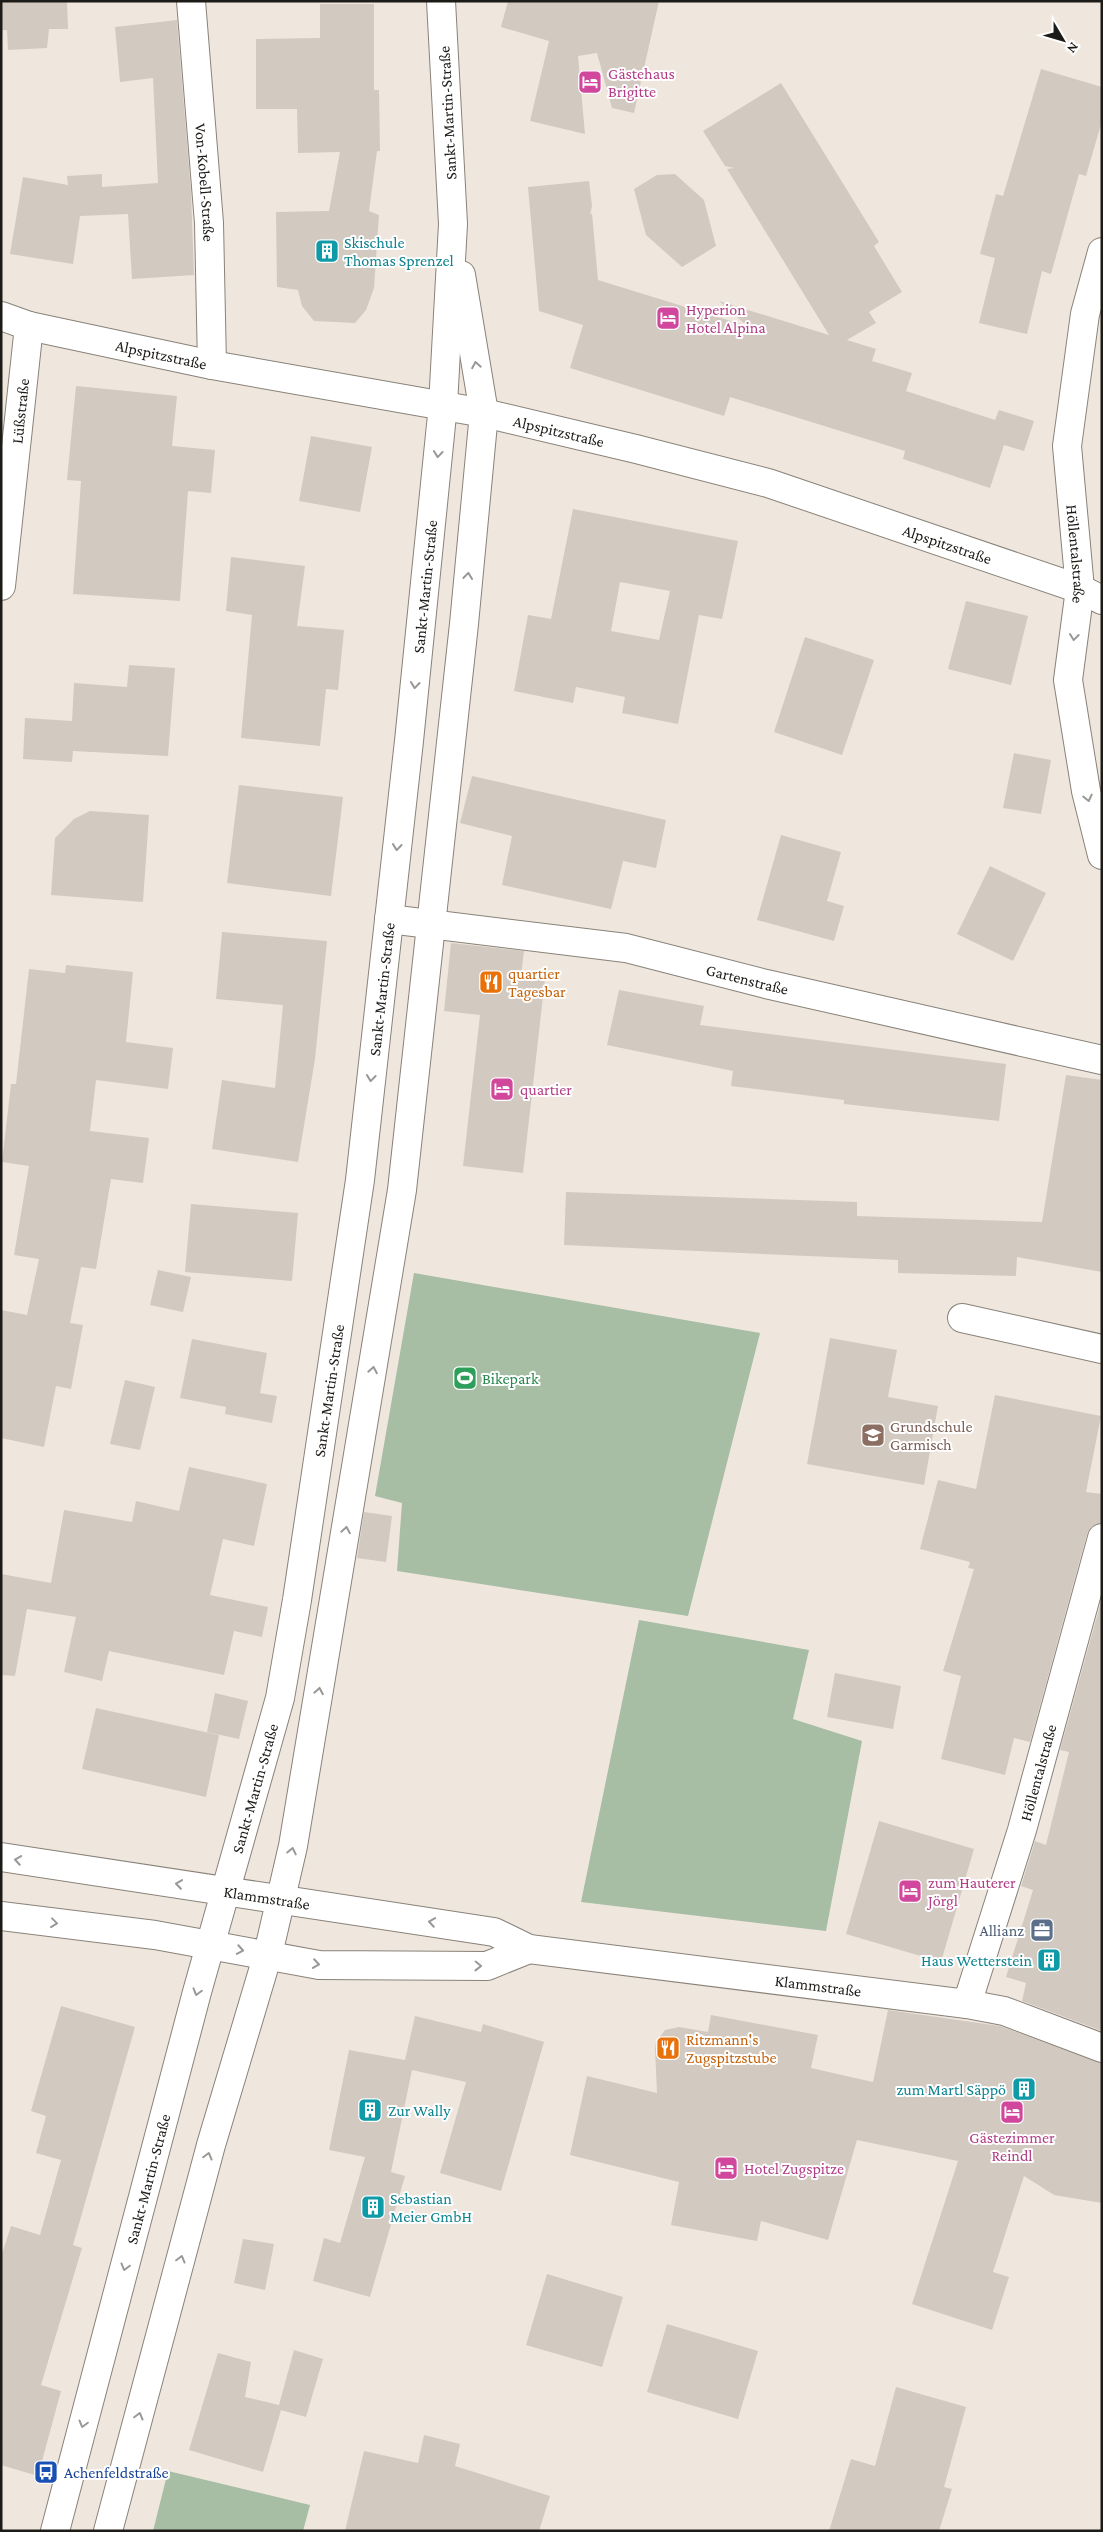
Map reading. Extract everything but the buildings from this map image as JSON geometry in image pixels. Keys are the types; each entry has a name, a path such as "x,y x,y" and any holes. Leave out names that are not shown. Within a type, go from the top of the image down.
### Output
{"street":[{"name":"Von-Kobell-Straße","path":"192,1 209,223 212,365"},
{"name":"Sankt-Martin-Straße","path":"108,2531 207,2162 268,1954 282,1899 394,1248 431,924 484,413 453,224 441,1"},
{"name":"Sankt-Martin-Straße","path":"55,2531 280,1698 297,1600 360,1180 443,405 453,224"},
{"name":"Höllentalstraße","path":"1102,252 1085,314 1067,446 1091,595 1068,680 1086,791 1102,855"},
{"name":"Alpspitzstraße","path":"1,316 29,326 212,365 484,413 768,482 1091,595"},
{"name":"Lüßstraße","path":"1,586 29,326"},
{"name":"Gartenstraße","path":"389,919 626,948 766,984 1102,1060"},
{"path":"962,1318 1102,1349"},
{"name":"Höllentalstraße","path":"967,2004 1022,1830 1102,1538"},
{"name":"Klammstraße","path":"1,1857 494,1932 529,1949 967,2004 1004,2011 1102,2048"},
{"name":"Klammstraße","path":"1,1916 155,1935 268,1954 319,1965 487,1966 529,1949"}],"green space":[{"path":"414,1273 760,1333 688,1616 397,1571 402,1503 375,1496"},
{"path":"639,1620 809,1650 793,1719 862,1741 826,1931 581,1902"},
{"path":"168,2471 310,2505 303,2531 153,2531"}],"place":[{"name":"Gästehaus Brigitte","path":"590,82"},
{"name":"Skischule Thomas Sprenzel","path":"327,251"},
{"name":"Hyperion Hotel Alpina","path":"668,318"},
{"name":"quartier Tagesbar","path":"491,982"},
{"name":"quartier","path":"502,1089"},
{"name":"Bikepark","path":"465,1378"},
{"name":"Grundschule Garmisch","path":"873,1435"},
{"name":"zum Hauterer Jörgl","path":"910,1891"},
{"name":"Allianz","path":"1042,1930"},
{"name":"Haus Wetterstein","path":"1049,1960"},
{"name":"Ritzmann's Zugspitzstube","path":"668,2048"},
{"name":"zum Martl Säppö","path":"1024,2089"},
{"name":"Zur Wally","path":"370,2110"},
{"name":"Gästezimmer Reindl","path":"1012,2112"},
{"name":"Hotel Zugspitze","path":"726,2168"},
{"name":"Sebastian Meier GmbH","path":"373,2207"},
{"name":"Achenfeldstraße","path":"46,2472"}]}
